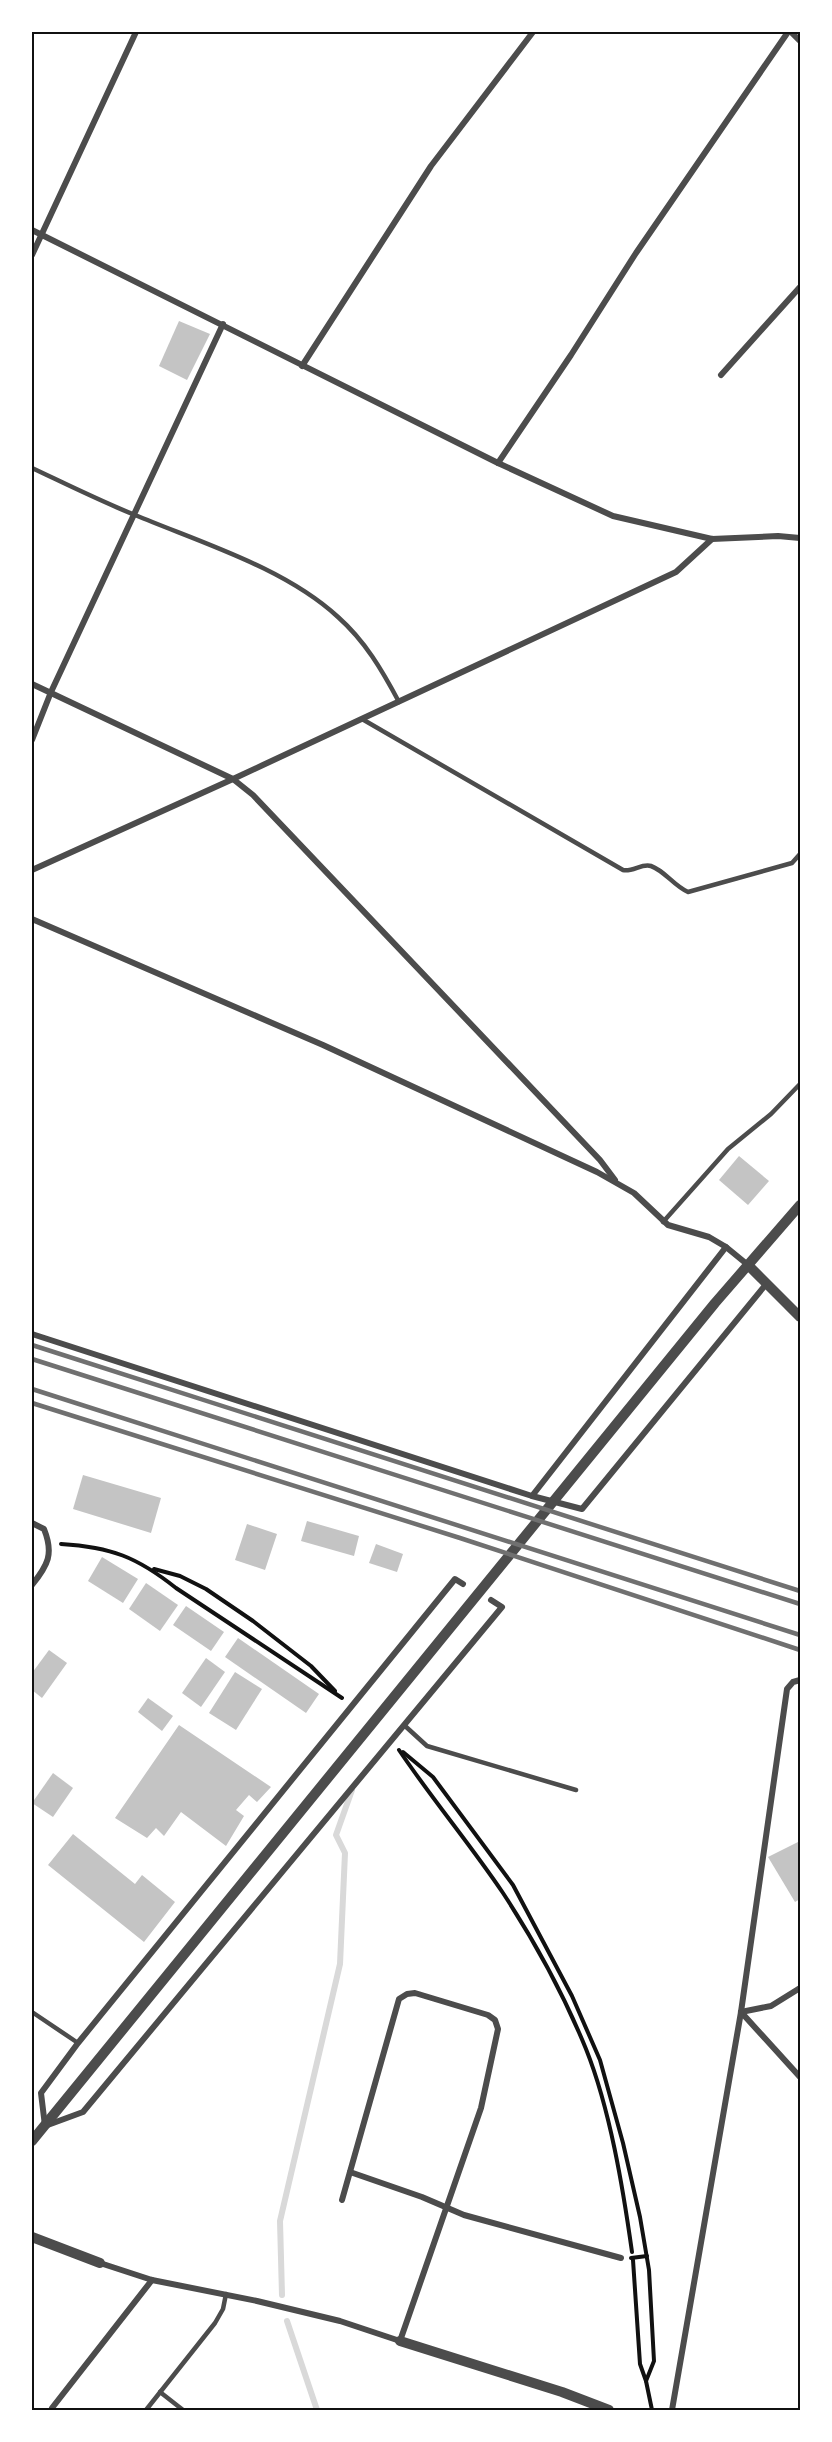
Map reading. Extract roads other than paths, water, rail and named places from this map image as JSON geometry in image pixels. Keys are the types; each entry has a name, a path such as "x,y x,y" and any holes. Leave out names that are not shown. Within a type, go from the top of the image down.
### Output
{"street":[{"path":"32,255 136,32"},
{"path":"302,366 431,166 533,32"},
{"path":"498,463 636,253 790,32 801,41"},
{"path":"32,230 498,463 614,516 712,539 752,539 778,536 801,538"},
{"path":"721,375 801,287"},
{"path":"32,740 51,692 223,324"},
{"path":"32,870 676,573 712,539"},
{"path":"32,684 233,779 253,795 507,1060 600,1160 617,1182"},
{"path":"32,919 323,1045 617,1182 634,1193 663,1222 709,1237 726,1247 748,1265 801,1317"},
{"path":"32,2141 748,1265 801,1205"},
{"path":"532,1496 726,1247"},
{"path":"32,1334 532,1496 582,1509 767,1283"},
{"path":"32,1522 44,1529 50,1544 45,1569 32,1585"},
{"path":"45,2126 41,2093 78,2043 455,1579 463,1584"},
{"path":"45,2126 83,2112 502,1607 491,1600"},
{"path":"672,2410 741,2012 787,1689 794,1682 801,1680"},
{"path":"741,2012 771,2006 801,1988"},
{"path":"342,2200 399,1999 407,1994 415,1994 488,2014 495,2020 498,2028 481,2108 445,2206 400,2341"},
{"path":"741,2012 801,2077"},
{"path":"350,2172 464,2215 621,2258"},
{"path":"32,2237 152,2280 226,2294 340,2321 562,2392 609,2410"},
{"path":"52,2408 152,2280"}],"lane":[{"path":"32,468 134,515 240,558 315,597 340,618 373,655 399,702"},
{"path":"362,718 623,870 630,872 646,865 653,867 678,888 688,892 792,863 801,855"},
{"path":"663,1222 728,1149 771,1114 801,1084"},
{"path":"404,1725 427,1746 576,1790"},
{"path":"32,2012 78,2043"},
{"path":"146,2410 215,2323 223,2309 226,2294"},
{"path":"160,2392 183,2410"}],"waterway":[{"path":"282,2295 280,2221 340,1964 345,1853 336,1835 352,1790"},
{"path":"287,2321 317,2410"}],"railway":[{"path":"32,1345 800,1591"},
{"path":"32,1359 800,1604"},
{"path":"32,1389 800,1635"},
{"path":"32,1403 460,1538 800,1650"}]}
